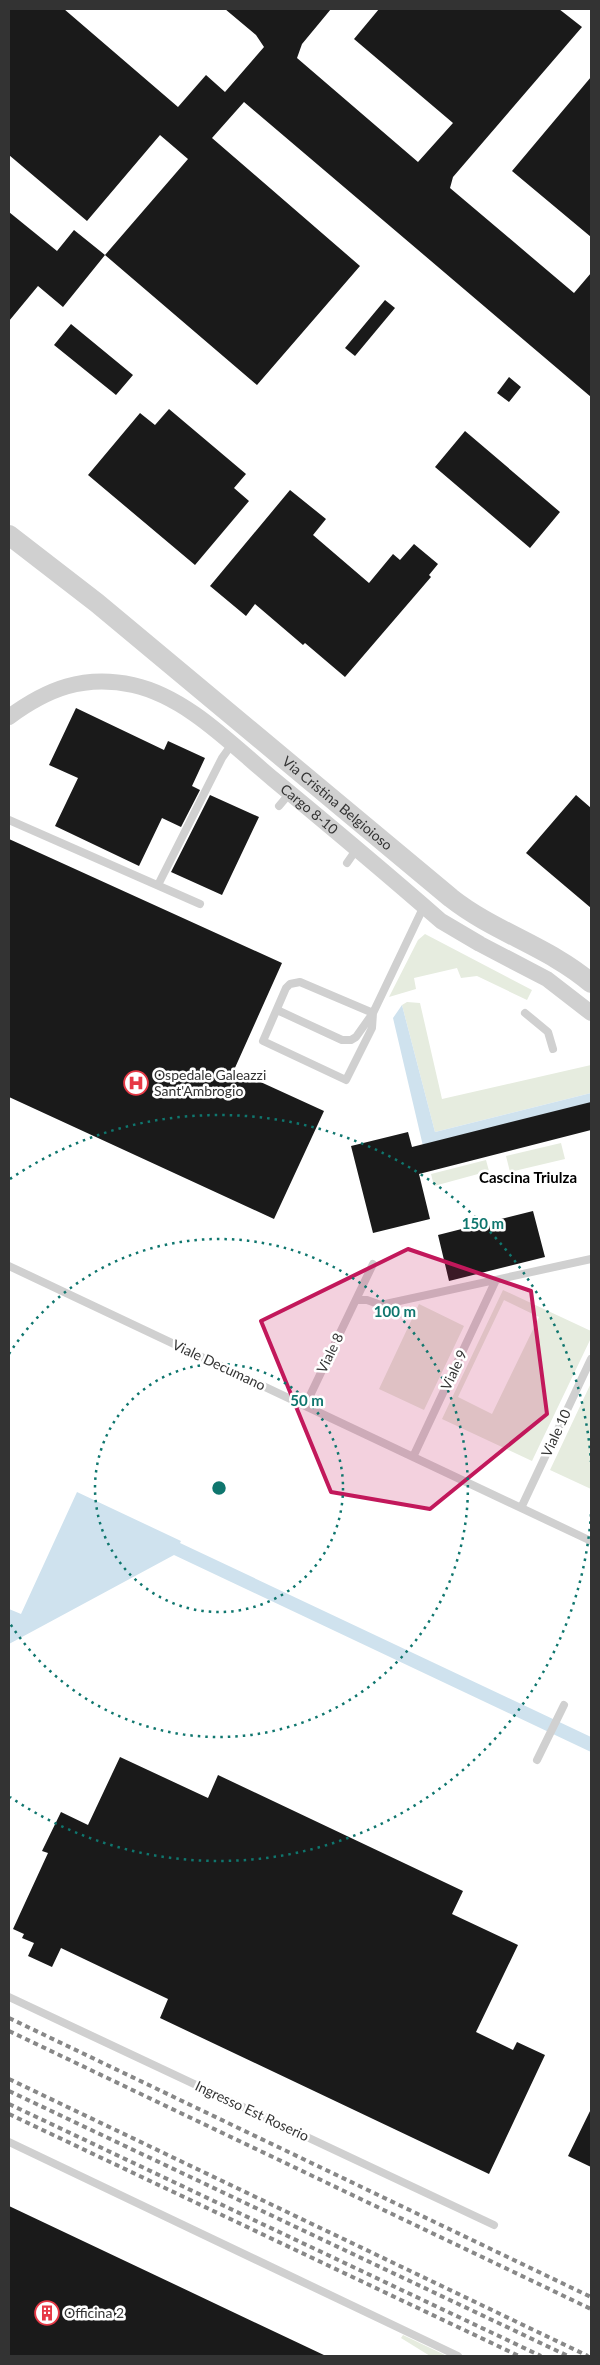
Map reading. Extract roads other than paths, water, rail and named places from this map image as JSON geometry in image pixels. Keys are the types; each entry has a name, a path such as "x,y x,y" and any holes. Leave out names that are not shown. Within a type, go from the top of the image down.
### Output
{"street":[{"name":"Via Cristina Belgioioso","path":"11,541 97,603 472,915 550,954 591,982"},
{"name":"Cargo 8-10","path":"9,717 44,694 67,686 106,682 133,685 160,695 183,707 232,744 290,793 352,856 458,932 547,979 591,1012"}],"lane":[{"path":"158,885 222,758 232,744"},
{"path":"279,806 290,793"},
{"path":"9,820 200,904"},
{"path":"277,1010 342,1040 351,1040 356,1037 373,1013 424,906"},
{"path":"300,982 373,1013 372,1028 346,1080 263,1041 288,986 300,982"},
{"path":"525,1013 548,1032 553,1049"},
{"path":"356,1300 367,1300 380,1305 495,1282 591,1259"},
{"name":"Viale 8","path":"305,1406 373,1264"},
{"name":"Viale Decumano","path":"9,1266 591,1541"},
{"name":"Viale 9","path":"413,1457 495,1282"},
{"name":"Viale 10","path":"521,1508 591,1359"},
{"path":"538,1760 564,1705"},
{"name":"Ingresso Est Roserio","path":"9,1997 494,2225"},
{"path":"9,2142 458,2356"}],"water":[{"path":"402,1005 435,1132 591,1093 591,1103 423,1146 393,1018"},
{"path":"77,1492 181,1541 180,1543 591,1737 591,1752 174,1555 9,1644 9,1609 21,1614"}],"railway":[{"path":"9,2018 591,2297"},
{"path":"9,2031 591,2309"},
{"path":"9,2079 588,2356"},
{"path":"9,2091 568,2356"},
{"path":"9,2104 541,2356"},
{"path":"9,2114 519,2356"}],"place":[{"name":"Ospedale Galeazzi Sant'Ambrogio","path":"136,1083"},
{"name":"Officina 2","path":"47,2313"}],"district":[{"name":"Cascina Triulza","path":"528,1178"}]}
